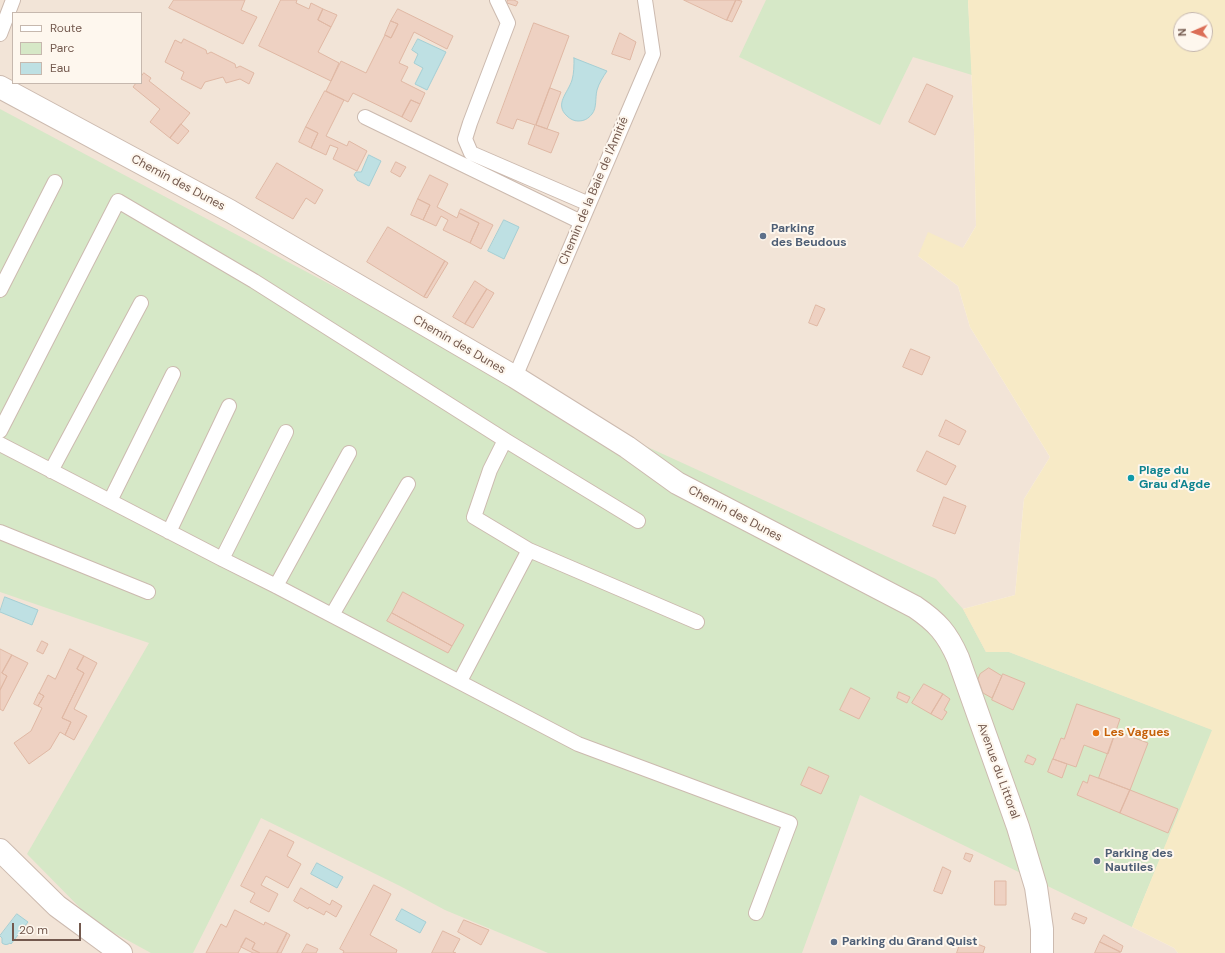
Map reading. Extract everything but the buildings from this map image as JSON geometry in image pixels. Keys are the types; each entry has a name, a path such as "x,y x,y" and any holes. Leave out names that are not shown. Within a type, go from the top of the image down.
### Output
{"street":[{"name":"Chemin des Dunes","path":"0,87 230,211 515,377 627,447 677,483 915,607"},
{"name":"Avenue du Littoral","path":"915,607 931,618 943,630 958,658 1018,827 1036,887 1042,929 1042,953"},
{"path":"0,850 57,906 121,953"}],"lane":[{"path":"0,34 13,0"},
{"path":"497,0 508,23 467,134 466,139 471,153 590,204"},
{"name":"Chemin de la Baie de l'Amitié","path":"515,377 653,54 645,0"},
{"path":"365,117 581,222"},
{"path":"0,290 55,182"},
{"path":"0,431 118,201 254,281 505,440 638,521"},
{"path":"51,471 141,303"},
{"path":"110,501 173,374"},
{"path":"169,532 229,406"},
{"path":"222,559 286,432"},
{"path":"505,440 490,470 474,517 529,550 697,622"},
{"path":"0,444 578,744 790,823 756,913"},
{"path":"276,586 349,453"},
{"path":"332,615 408,484"},
{"path":"0,532 148,592"},
{"path":"460,682 529,550"}],"shaded area":[{"path":"0,0 968,0 974,130 976,226 963,248 918,256 958,286 970,327 1050,457 1024,499 1015,595 963,609 1213,730 1132,927 1174,948 1178,953 0,953"}],"green space":[{"path":"766,0 968,0 972,75 913,57 880,125 739,57"},
{"path":"0,109 514,382 641,444 936,579 963,609 986,652 1009,652 1213,730 1132,927 860,795 802,953 548,953 445,910 400,886 261,818 193,953 151,953 94,922 27,854 149,643 0,592"}],"sand":[{"name":"Plage du Grau d'Agde","path":"968,0 1225,0 1225,953 1178,953 1174,948 1132,927 1212,730 1009,652 986,652 963,609 1015,595 1024,499 1050,457 970,327 958,286 918,256 928,232 963,248 976,226 974,130"}],"water":[{"path":"418,39 446,52 427,90 415,84 423,68 414,63 418,54 412,50"},
{"path":"574,58 607,71 601,80 596,93 594,112 584,120 580,121 575,121 569,118 563,112 562,107 563,98 573,77"},
{"path":"369,155 381,161 369,186 357,180 354,175 356,172 361,172"},
{"path":"504,220 519,227 504,259 488,251"},
{"path":"5,597 38,610 32,625 0,612"},
{"path":"317,863 343,877 337,888 311,874"},
{"path":"402,909 426,922 420,933 396,920"},
{"path":"17,914 28,922 11,944 4,944 2,943 2,938 0,936"}],"place":[{"name":"Parking des Beudous","path":"763,236"},
{"name":"Plage du Grau d'Agde","path":"1131,478"},
{"name":"Les Vagues","path":"1096,733"},
{"name":"Parking des Nautiles","path":"1097,861"},
{"name":"Parking du Grand Quist","path":"834,942"}]}
